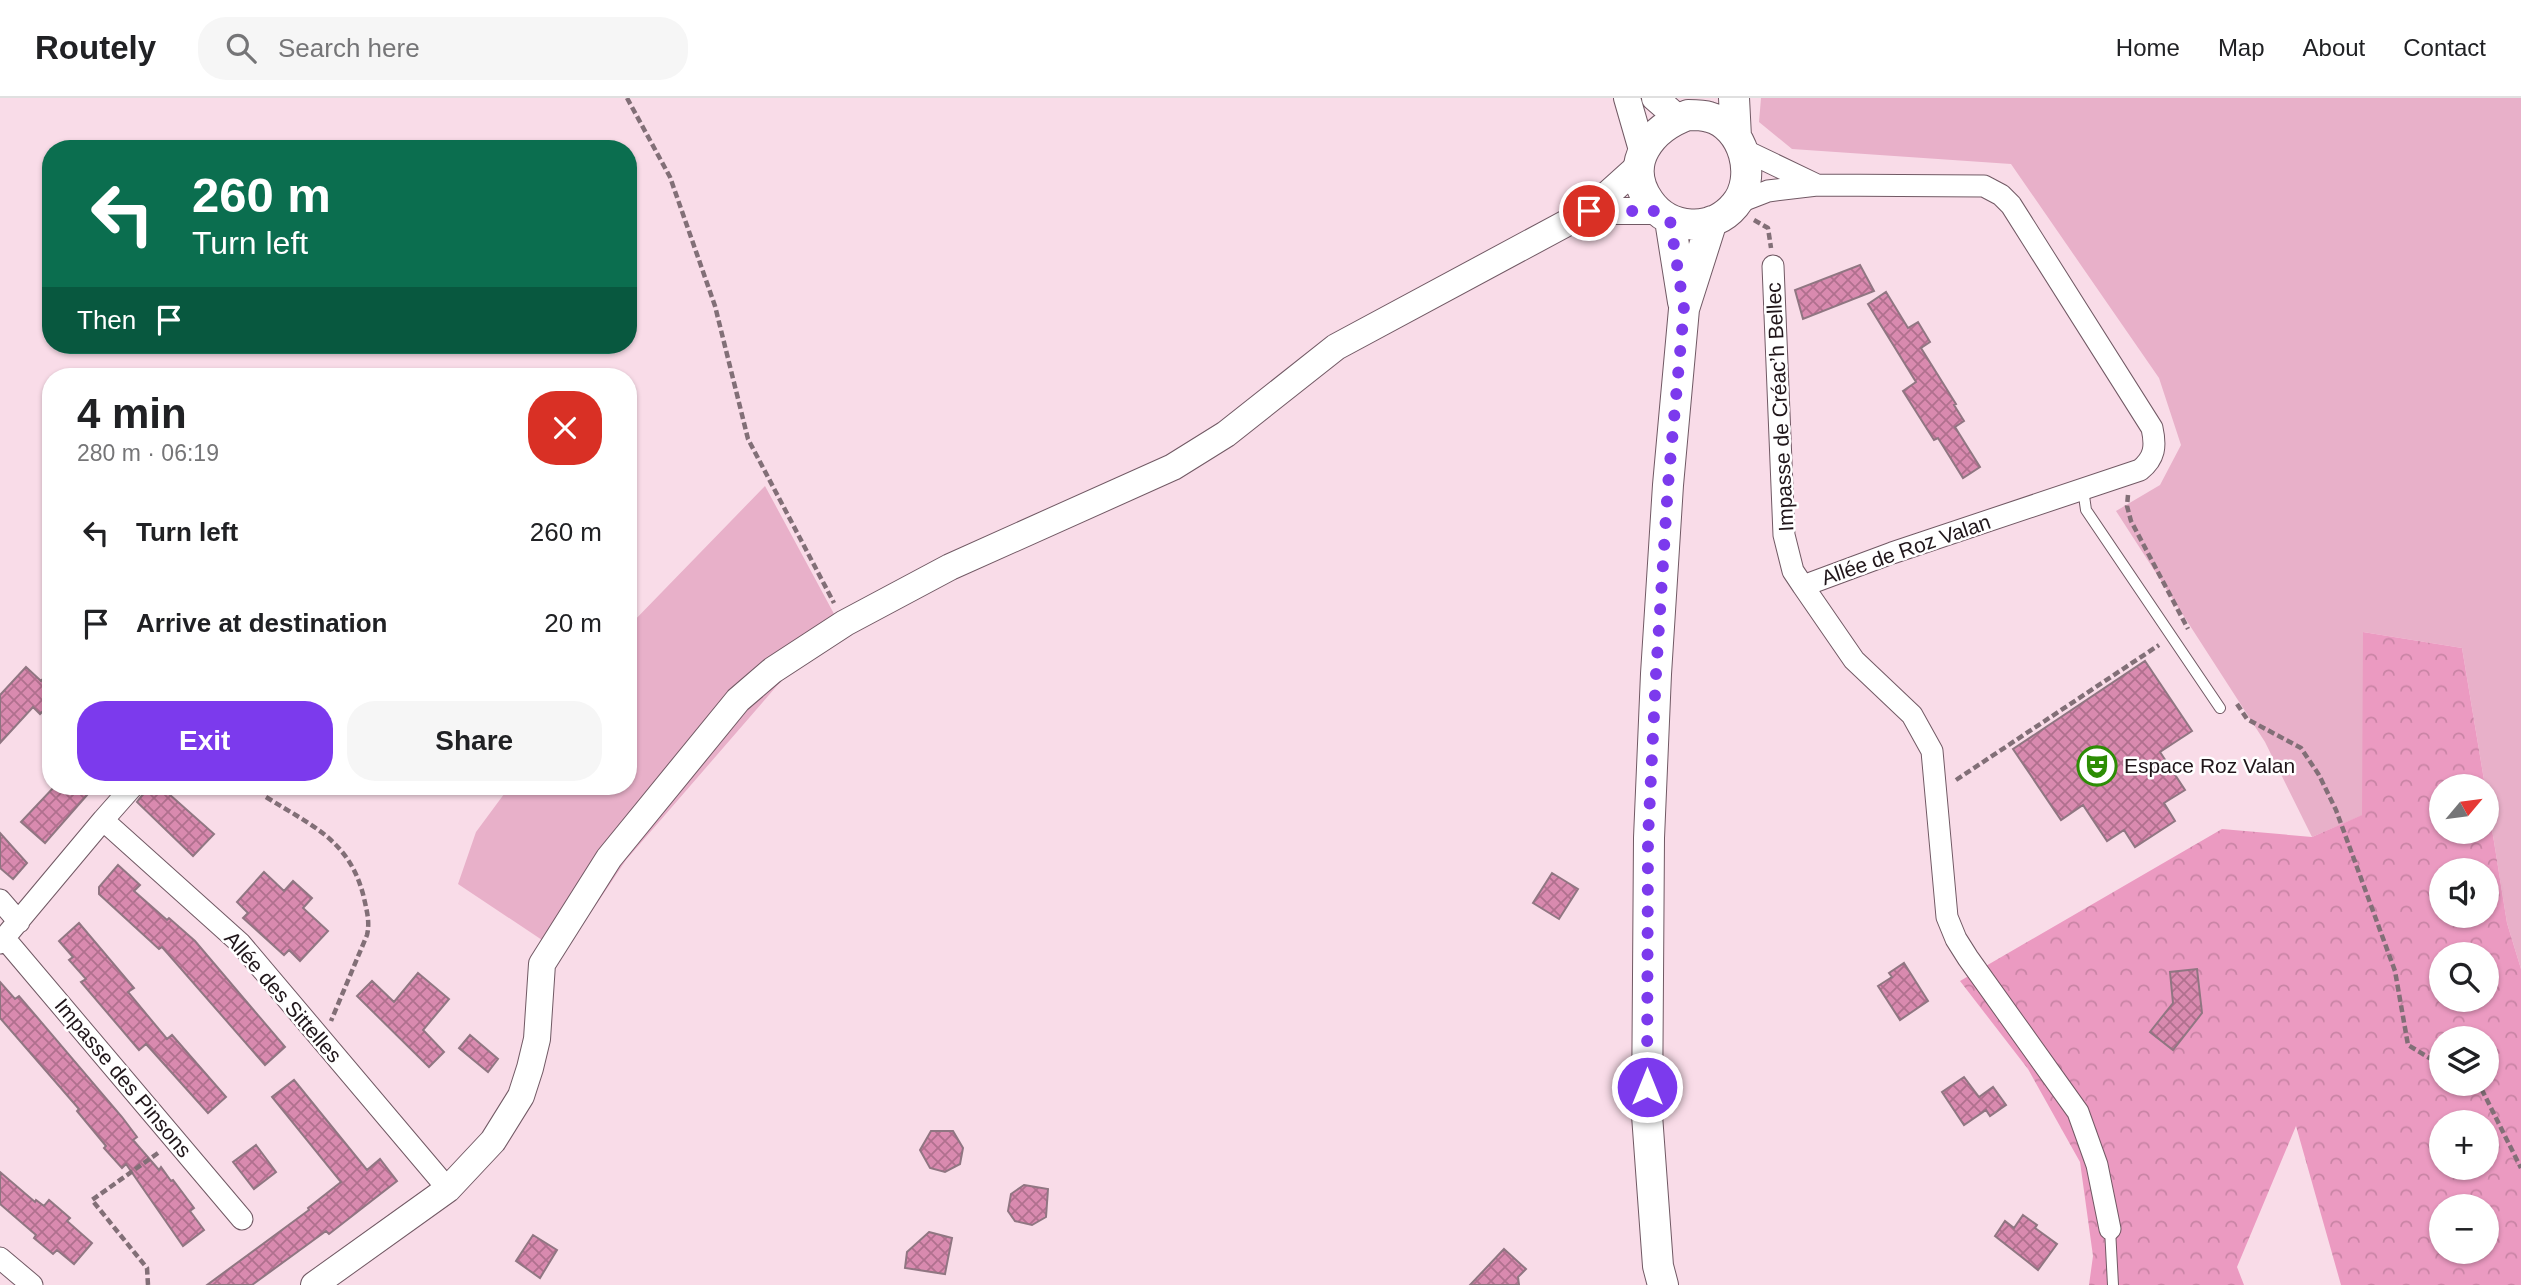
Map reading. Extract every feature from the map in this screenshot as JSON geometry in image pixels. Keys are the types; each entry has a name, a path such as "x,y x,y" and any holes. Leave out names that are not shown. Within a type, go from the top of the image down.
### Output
{"main road":[{"path":"1684,309 1727,211 1748,178 1734,98"},
{"path":"1727,211 1702,225 1686,225 1664,216 1647,199 1641,184 1641,157 1657,131 1689,110 1711,117 1740,144"},
{"path":"1663,1285 1658,1266 1647,1115 1648,838 1668,485 1684,309 1664,216"}],"street":[{"path":"314,1285 448,1189 493,1142 522,1096 537,1039 542,964 608,858 738,700 773,670 845,624 950,567 1173,467 1226,434 1336,347 1589,211 1641,157 1627,98"},
{"path":"1655,98 1689,110"},
{"name":"Allée de Roz Valan","path":"1740,144 1817,185"},
{"name":"Allée de Roz Valan","path":"1727,211 1768,191 1817,185 1984,186 2001,195 2011,205 2152,428 2155,445 2150,462 2140,470 1892,553 1803,586 1854,660 1912,715 1932,751 1947,916 1956,939 1968,958 2078,1112 2096,1165 2110,1229"},
{"path":"1589,211 1664,216"},
{"name":"Impasse de Créac’h Bellec","path":"1773,266 1784,536 1793,571 1803,586"},
{"path":"2,941 125,795"},
{"name":"Allée des Sittelles","path":"103,820 240,943 448,1189"},
{"path":"0,900 19,922"},
{"name":"Impasse des Pinsons","path":"2,941 242,1219"},
{"path":"0,1258 32,1285"}],"lane":[{"path":"2083,489 2086,510 2220,708"},
{"path":"2110,1229 2113,1285"}],"path":[{"path":"627,98 670,177 715,306 748,439 845,624"},
{"path":"1727,211 1768,228 1773,266"},
{"path":"2129,474 2127,506 2130,521 2192,636"},
{"path":"1950,785 2145,654"},
{"path":"2233,698 2247,719 2301,748 2319,775 2336,810 2395,971 2408,1045 2429,1058"},
{"path":"266,797 323,834 350,860 359,877 370,923 323,1041"},
{"path":"2485,1096 2521,1168"},
{"path":"148,1285 146,1268 92,1200 176,1140"}],"shaded area":[{"path":"1761,98 2521,98 2521,969 2507,923 2499,858 2497,858 2494,844 2499,844 2499,774 2483,774 2462,648 2363,632 2363,815 2312,837 2265,742 2116,511 2160,485 2181,445 2159,378 2011,164 1792,149 1759,122"},
{"path":"765,486 846,636 781,681 626,860 563,954 458,884 476,832 503,795 637,795 637,618"}],"green space":[{"path":"2363,632 2462,648 2483,774 2429,774 2429,844 2494,844 2497,858 2429,858 2429,928 2499,928 2499,873 2507,923 2521,969 2521,1285 2341,1285 2296,1126 2237,1267 2244,1285 2089,1285 2093,1256 2080,1162 2028,1069 1960,981 2222,829 2312,837 2362,815"}],"building":[{"path":"1860,265 1874,291 1803,319 1795,290"},
{"path":"1886,292 1908,328 1918,322 1930,342 1921,348 1964,421 1955,427 1980,467 1963,478 1938,438 1934,440 1903,391 1916,382 1868,304"},
{"name":"Espace Roz Valan","path":"2145,661 2192,731 2160,752 2185,790 2164,803 2175,821 2135,847 2124,830 2107,841 2083,805 2061,820 2013,749"},
{"path":"26,667 42,680 42,712 40,714 33,707 0,743 0,695"},
{"path":"46,795 87,795 45,843 21,822"},
{"path":"142,795 170,795 214,834 193,856 137,802"},
{"path":"0,833 27,863 13,879 0,868"},
{"path":"118,865 140,885 134,891 195,941 285,1047 265,1065 162,947 159,949 99,894 99,887"},
{"path":"264,872 284,891 293,881 312,898 303,908 328,931 300,961 289,950 284,955 243,918 248,913 237,902"},
{"path":"1552,873 1578,889 1559,919 1533,903"},
{"path":"79,923 134,988 128,992 167,1039 172,1035 226,1097 208,1113 146,1044 139,1050 81,982 86,979 69,960 73,957 59,941"},
{"path":"1904,963 1928,1001 1900,1020 1878,986 1892,977 1889,973"},
{"path":"2197,969 2202,1013 2173,1050 2150,1032 2173,1003 2170,972"},
{"path":"418,973 449,999 423,1030 444,1052 429,1067 357,996 372,981 394,1002"},
{"path":"0,982 15,999 19,996 122,1117 137,1137 133,1140 159,1170 161,1167 171,1181 173,1180 194,1208 190,1211 204,1230 183,1246 126,1164 122,1168 104,1148 106,1146 77,1111 79,1109 0,1018"},
{"path":"470,1035 498,1059 488,1072 459,1048"},
{"path":"1964,1077 1979,1097 1993,1087 2006,1105 1990,1116 1986,1110 1964,1125 1942,1092"},
{"path":"294,1080 367,1170 380,1159 397,1181 329,1234 326,1231 252,1285 207,1285 309,1210 308,1208 341,1182 272,1097"},
{"path":"931,1131 953,1131 963,1148 960,1164 945,1172 930,1168 920,1150"},
{"path":"256,1145 276,1172 254,1189 233,1162"},
{"path":"0,1172 35,1202 36,1200 44,1206 49,1200 70,1218 67,1221 92,1243 74,1264 57,1250 53,1254 34,1238 36,1235 0,1204"},
{"path":"1024,1185 1048,1189 1046,1217 1032,1225 1015,1221 1008,1211 1011,1194"},
{"path":"2023,1215 2037,1225 2035,1228 2057,1244 2038,1270 1995,1236 2005,1221 2014,1228"},
{"path":"929,1232 952,1238 945,1274 905,1268 907,1252"},
{"path":"533,1235 557,1250 540,1278 516,1261"},
{"path":"1504,1249 1526,1269 1518,1277 1519,1285 1470,1285"}],"place":[{"name":"Espace Roz Valan","path":"2097,766"}],"route":[{"path":"1589,211 1657,211 1670,220 1684,309 1668,485 1648,838 1647,1087"}]}
